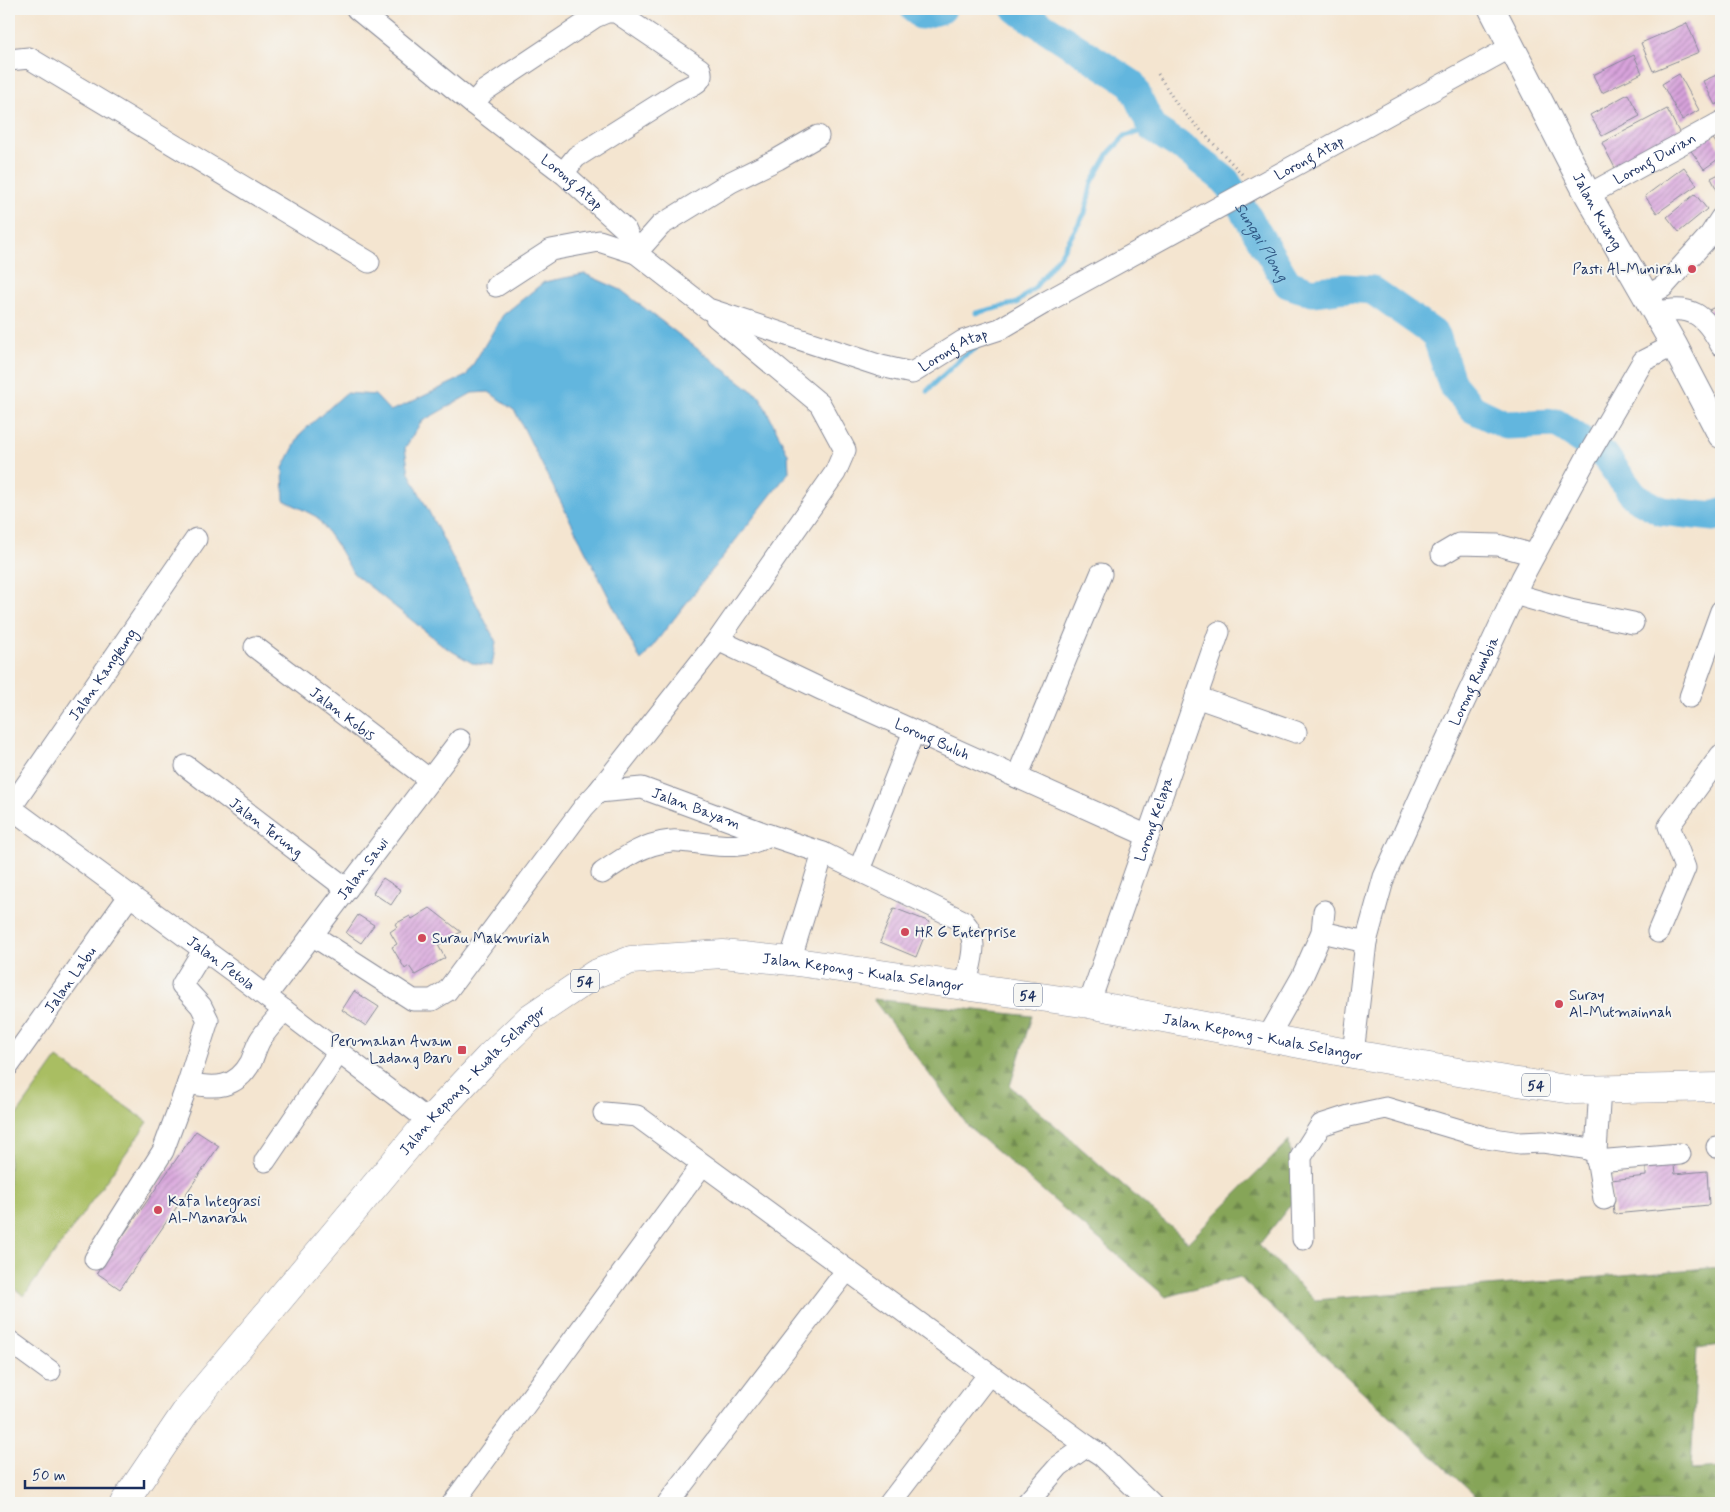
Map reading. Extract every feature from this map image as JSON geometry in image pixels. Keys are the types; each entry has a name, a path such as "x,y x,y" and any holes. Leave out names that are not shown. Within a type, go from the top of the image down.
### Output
{"highway":[{"name":"Jalan Kepong - Kuala Selangor","path":"124,1503 189,1407 429,1121 489,1057 531,1017 595,974 631,960 723,954 790,961 966,985 1089,1004 1511,1082 1574,1090 1721,1087"},
{"name":"Jalan Kepong - Kuala Selangor","path":"139,1503 189,1407"}],"main road":[{"name":"Jalan Kuang","path":"1492,9 1513,46 1588,195 1674,345 1721,435"}],"street":[{"name":"Lorong Atap","path":"357,9 563,174 625,229 636,253 708,310 881,366 912,373 963,341 1000,329 1513,46"},
{"path":"474,104 484,91 607,12 616,12 626,18 676,55 700,69 702,77 699,81 576,157 563,174"},
{"path":"9,60 29,58 368,262"},
{"name":"Lorong Durian","path":"1588,195 1721,122"},
{"path":"496,286 551,250 600,241 636,253 661,225 731,182 778,159 818,136"},
{"path":"1721,218 1710,236 1663,287 1651,305 1693,311 1703,318 1721,345"},
{"path":"312,935 413,1000 432,1000 448,991 584,807 598,792 718,640 835,473 845,450 837,432 820,404 708,310"},
{"name":"Lorong Rumbia","path":"1353,1054 1366,942 1384,877 1514,594 1586,459 1643,361 1674,345"},
{"name":"Jalan Kangkung","path":"10,809 196,539"},
{"path":"1442,554 1459,544 1498,546 1534,555"},
{"path":"1016,778 1101,574"},
{"path":"1514,594 1578,612 1633,623"},
{"path":"1690,697 1721,611"},
{"name":"Lorong Kelapa","path":"1089,1004 1219,632"},
{"name":"Lorong Buluh","path":"718,640 807,683 1148,836"},
{"name":"Jalan Kobis","path":"255,647 430,780"},
{"path":"1196,697 1296,732"},
{"path":"859,870 914,731"},
{"name":"Jalan Sawi","path":"266,996 460,740"},
{"path":"1658,932 1685,868 1669,826 1721,755"},
{"name":"Jalan Terung","path":"186,766 347,889"},
{"name":"Jalan Bayam","path":"598,792 642,788 823,853 963,922 970,929 974,947 966,985"},
{"name":"Jalan Petola","path":"10,809 204,949 429,1121"},
{"path":"602,873 648,845 673,841 729,846 751,844 769,835"},
{"path":"790,961 823,853"},
{"name":"Jalan Labu","path":"9,1065 130,895"},
{"path":"1268,1037 1302,977 1323,921 1366,942"},
{"path":"95,1259 162,1151 188,1083 208,1020 201,1006 182,985 204,949"},
{"path":"188,1083 202,1086 226,1085 236,1081 250,1063 260,1041 284,1010"},
{"path":"265,1161 339,1052"},
{"path":"1600,1088 1597,1157 1604,1199"},
{"path":"1303,1239 1301,1157 1321,1125 1349,1116 1386,1108 1487,1138 1520,1143 1543,1142 1597,1157 1680,1154"},
{"path":"604,1113 637,1116 1101,1455 1151,1503"},
{"path":"453,1503 702,1165"},
{"path":"668,1503 847,1270"},
{"path":"9,1341 50,1371"},
{"path":"890,1503 989,1374"},
{"path":"1027,1503 1058,1466 1087,1446"}],"path":[{"path":"1158,74 1178,106 1251,189"}],"green space":[{"path":"873,999 1032,1016 1010,1086 1188,1242 1289,1141 1295,1199 1259,1245 1315,1300 1721,1267 1721,1345 1697,1348 1691,1470 1721,1468 1721,1503 1483,1503 1239,1277 1166,1297 968,1126"},
{"path":"57,1058 148,1122 24,1296 9,1284 9,1126"}],"water":[{"path":"585,274 621,290 760,397 788,454 789,472 641,661 515,411 489,392 472,393 421,422 405,448 409,473 496,642 492,666 472,663 445,647 353,573 317,517 284,500 283,468 301,433 346,393 375,395 390,411 466,376 503,315 544,282"}],"building":[{"path":"1687,23 1699,52 1653,71 1641,43"},
{"path":"1634,55 1642,73 1602,93 1593,75"},
{"path":"1721,73 1721,102 1715,105 1703,81"},
{"path":"1679,74 1699,110 1682,120 1662,84"},
{"path":"1628,94 1640,116 1602,136 1590,115"},
{"path":"1667,109 1680,134 1615,168 1602,143"},
{"path":"1709,133 1721,150 1721,157 1704,169 1689,148"},
{"path":"1684,167 1697,185 1657,213 1645,196"},
{"path":"1721,173 1721,198 1711,178"},
{"path":"1695,194 1707,209 1679,232 1667,217"},
{"path":"1721,304 1721,329 1707,311"},
{"path":"383,878 401,890 391,905 373,893"},
{"name":"Surau Makmuriah","path":"430,908 461,932 438,945 445,958 415,975 409,966 405,969 392,947 397,944 390,932 397,927 395,924 410,916 412,919"},
{"name":"HR G Enterprise","path":"894,908 930,922 916,957 880,942"},
{"path":"358,915 374,925 361,943 346,933"},
{"path":"354,991 379,1007 366,1026 342,1010"},
{"name":"Kafa Integrasi Al-Manarah","path":"196,1131 219,1146 120,1289 97,1273"},
{"path":"1674,1165 1675,1174 1707,1171 1709,1205 1614,1214 1611,1180 1646,1176 1646,1168"}],"waterway":[{"name":"Sungai Plong","path":"915,9 921,15 942,9"},
{"name":"Sungai Plong","path":"1016,9 1132,84 1152,128 1188,151 1226,181 1288,284 1312,292 1346,288 1372,290 1436,335 1452,384 1473,409 1506,425 1556,423 1605,456 1634,496 1661,511 1714,517 1721,512"},
{"path":"976,313 1017,303 1035,287 1061,254 1085,213 1092,182 1109,153 1125,136 1152,128"},
{"path":"927,391 962,357 975,349 980,343"}],"place":[{"name":"Pasti Al-Munirah","path":"1692,269"},
{"name":"HR G Enterprise","path":"905,932"},
{"name":"Surau Makmuriah","path":"422,938"},
{"name":"Suray Al-Mutmainnah","path":"1559,1004"},
{"name":"Perumahan Awam Ladang Baru","path":"462,1050"},
{"name":"Kafa Integrasi Al-Manarah","path":"158,1210"}]}
